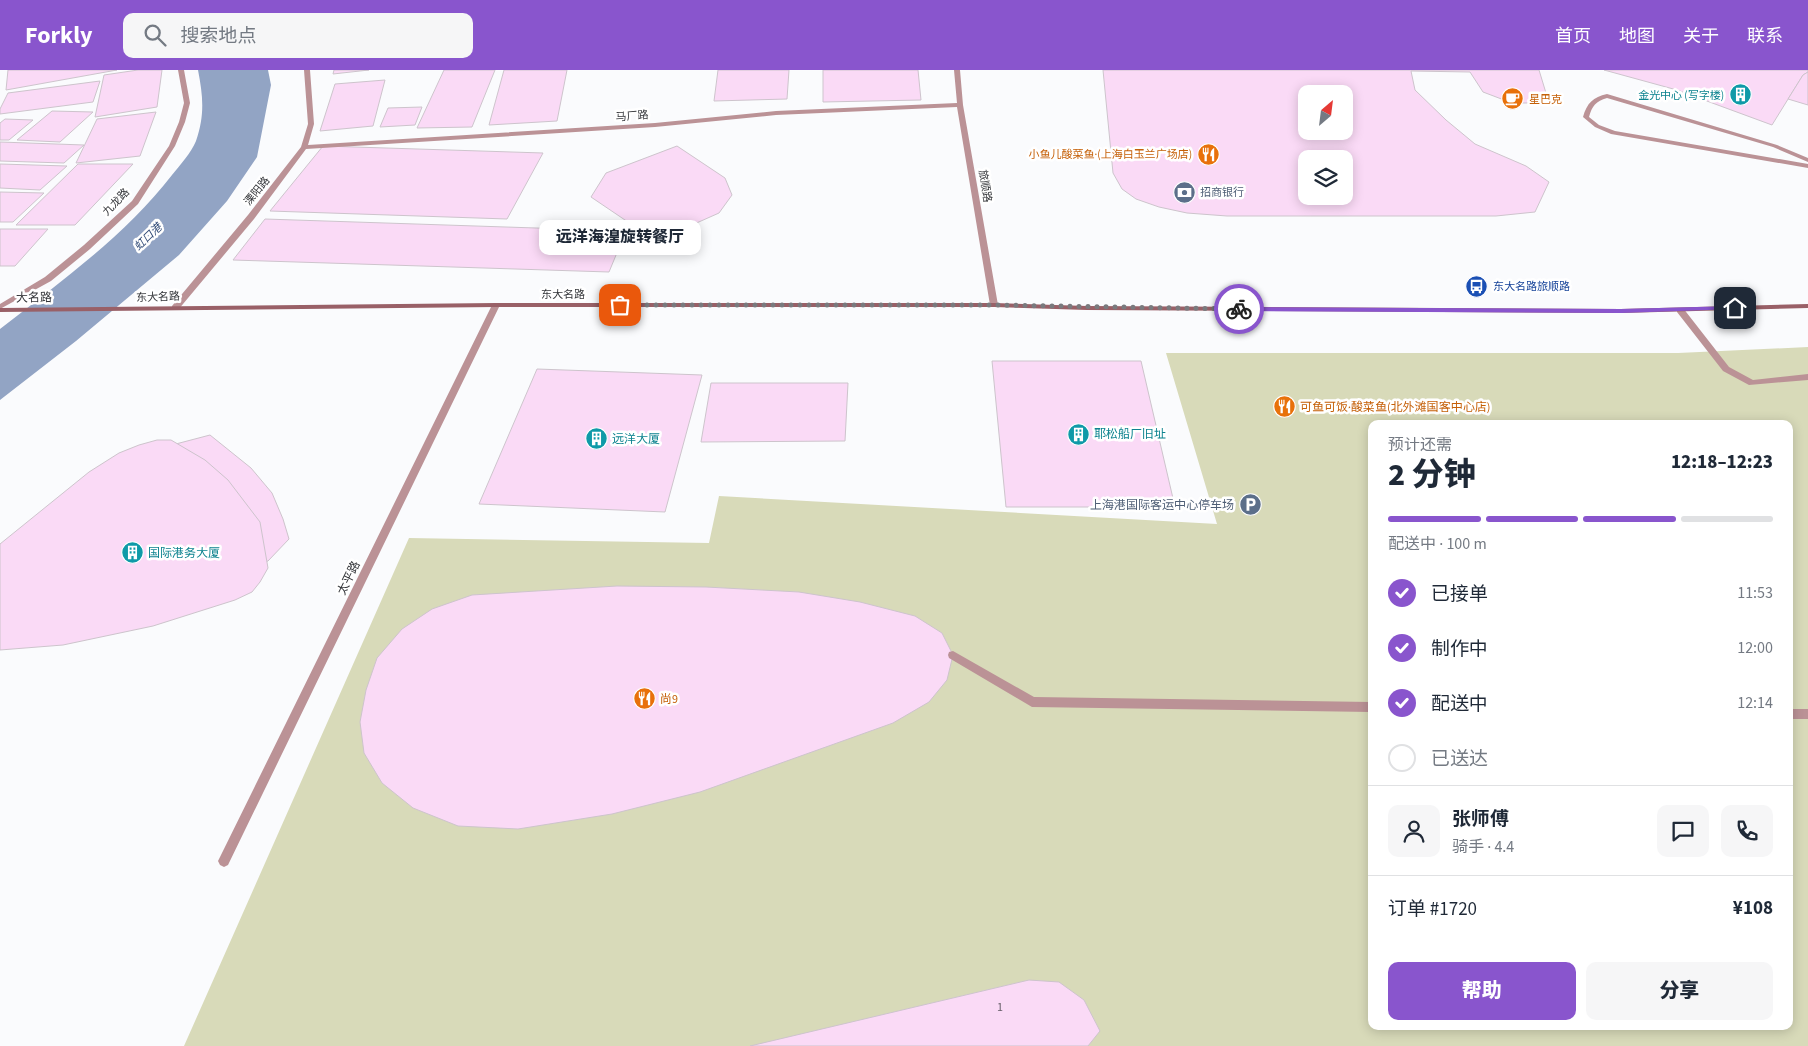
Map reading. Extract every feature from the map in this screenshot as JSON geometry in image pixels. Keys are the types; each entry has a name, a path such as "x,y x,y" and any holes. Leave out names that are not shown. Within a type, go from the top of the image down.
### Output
{"main road":[{"name":"东大名路","path":"68,309 496,305 994,305 1457,311 1680,310 1808,306"},
{"name":"大名路","path":"0,308 68,309"}],"street":[{"name":"九龙路","path":"0,308 48,279 135,202 172,146 182,122 187,103 182,70"},
{"name":"溧阳路","path":"175,308 270,194 304,147 311,124 307,70"},
{"name":"旅顺路","path":"957,70 960,105 994,305"},
{"path":"1808,160 1775,146 1608,96 1598,97 1592,102 1586,117 1597,126 1613,133 1808,166"},
{"name":"马厂路","path":"304,147 655,125 776,113 960,105"},
{"name":"太平路","path":"224,861 496,305"},
{"path":"1680,310 1726,369 1752,383 1808,377"},
{"path":"953,655 1032,702 1368,707"},
{"path":"1793,714 1808,714"}],"green space":[{"path":"1808,347 1808,1046 184,1046 409,538 709,543 719,496 1217,524 1166,353 1678,353"}],"water":[{"name":"虹口港","path":"198,70 268,70 271,85 257,157 227,201 179,255 76,341 0,400 0,329 113,238 154,197 185,159 196,141 201,123 202,97"}],"building":[{"path":"8,70 117,70 6,90"},
{"path":"138,70 162,70 157,107 95,117 104,75"},
{"path":"334,70 369,70 333,74"},
{"path":"444,70 495,70 472,127 417,128"},
{"path":"504,70 567,70 557,121 489,125"},
{"path":"718,70 789,70 787,99 714,101"},
{"path":"823,70 918,70 921,100 823,102"},
{"path":"1103,70 1539,70 1546,93 1539,103 1512,103 1483,92 1470,72 1411,71 1415,90 1446,120 1475,144 1526,166 1549,182 1535,212 1496,216 1227,216 1187,213 1159,207 1136,199 1122,189 1113,173"},
{"name":"金光中心 (写字楼)","path":"1604,70 1808,70 1808,72 1803,75 1772,125 1677,90"},
{"path":"1808,72 1808,105 1788,99 1803,75"},
{"path":"385,80 373,126 320,131 335,84"},
{"path":"100,81 93,102 0,114 0,109 8,93"},
{"path":"422,107 415,125 380,127 388,108"},
{"path":"52,111 93,112 60,142 17,140"},
{"path":"156,112 140,156 76,163 97,119"},
{"path":"5,119 33,120 9,140 0,140 0,123"},
{"path":"0,142 84,145 64,163 0,161"},
{"path":"323,146 543,153 507,219 270,211"},
{"path":"677,146 725,178 732,195 719,213 656,241 591,197 606,173"},
{"path":"0,164 67,166 40,190 0,188"},
{"path":"78,164 133,164 75,225 16,225"},
{"path":"0,192 44,193 13,222 0,222"},
{"path":"265,219 626,231 609,272 233,260"},
{"path":"0,229 48,229 15,266 0,266"},
{"name":"耶松船厂旧址","path":"992,361 1141,361 1175,507 1006,507"},
{"name":"远洋大厦","path":"537,369 702,375 665,512 479,504"},
{"path":"711,383 848,383 845,441 701,442"},
{"path":"210,435 251,468 272,493 289,539 268,561 251,566 235,524 207,488 183,466 160,451 172,445"},
{"name":"国际港务大厦","path":"157,440 171,440 205,460 228,480 260,522 268,568 260,582 252,592 235,600 153,626 63,645 0,650 0,544 89,472 119,453"},
{"path":"617,586 706,587 799,592 860,602 915,616 942,633 953,655 947,680 929,702 893,723 700,792 612,814 518,829 458,826 413,808 382,783 364,753 360,722 366,690 377,658 402,629 432,609 472,595"},
{"path":"1029,980 1059,982 1084,1000 1100,1031 1088,1046 750,1046"}],"way so far":[{"path":"620,305 994,305 1239,309"}],"place":[{"name":"金光中心 (写字楼)","path":"1740,95"},
{"name":"星巴克","path":"1513,99"},
{"name":"小鱼儿酸菜鱼·(上海白玉兰广场店)","path":"1208,154"},
{"name":"招商银行","path":"1184,192"},
{"name":"东大名路旅顺路","path":"1477,286"},
{"name":"远洋海湟旋转餐厅","path":"620,305"},
{"name":"可鱼可饭·酸菜鱼(北外滩国客中心店)","path":"1284,407"},
{"name":"耶松船厂旧址","path":"1078,434"},
{"name":"远洋大厦","path":"596,439"},
{"name":"上海港国际客运中心停车场","path":"1250,505"},
{"name":"国际港务大厦","path":"132,553"},
{"name":"尚9","path":"644,699"}],"route":[{"path":"1239,309 1621,311 1735,308"}]}
